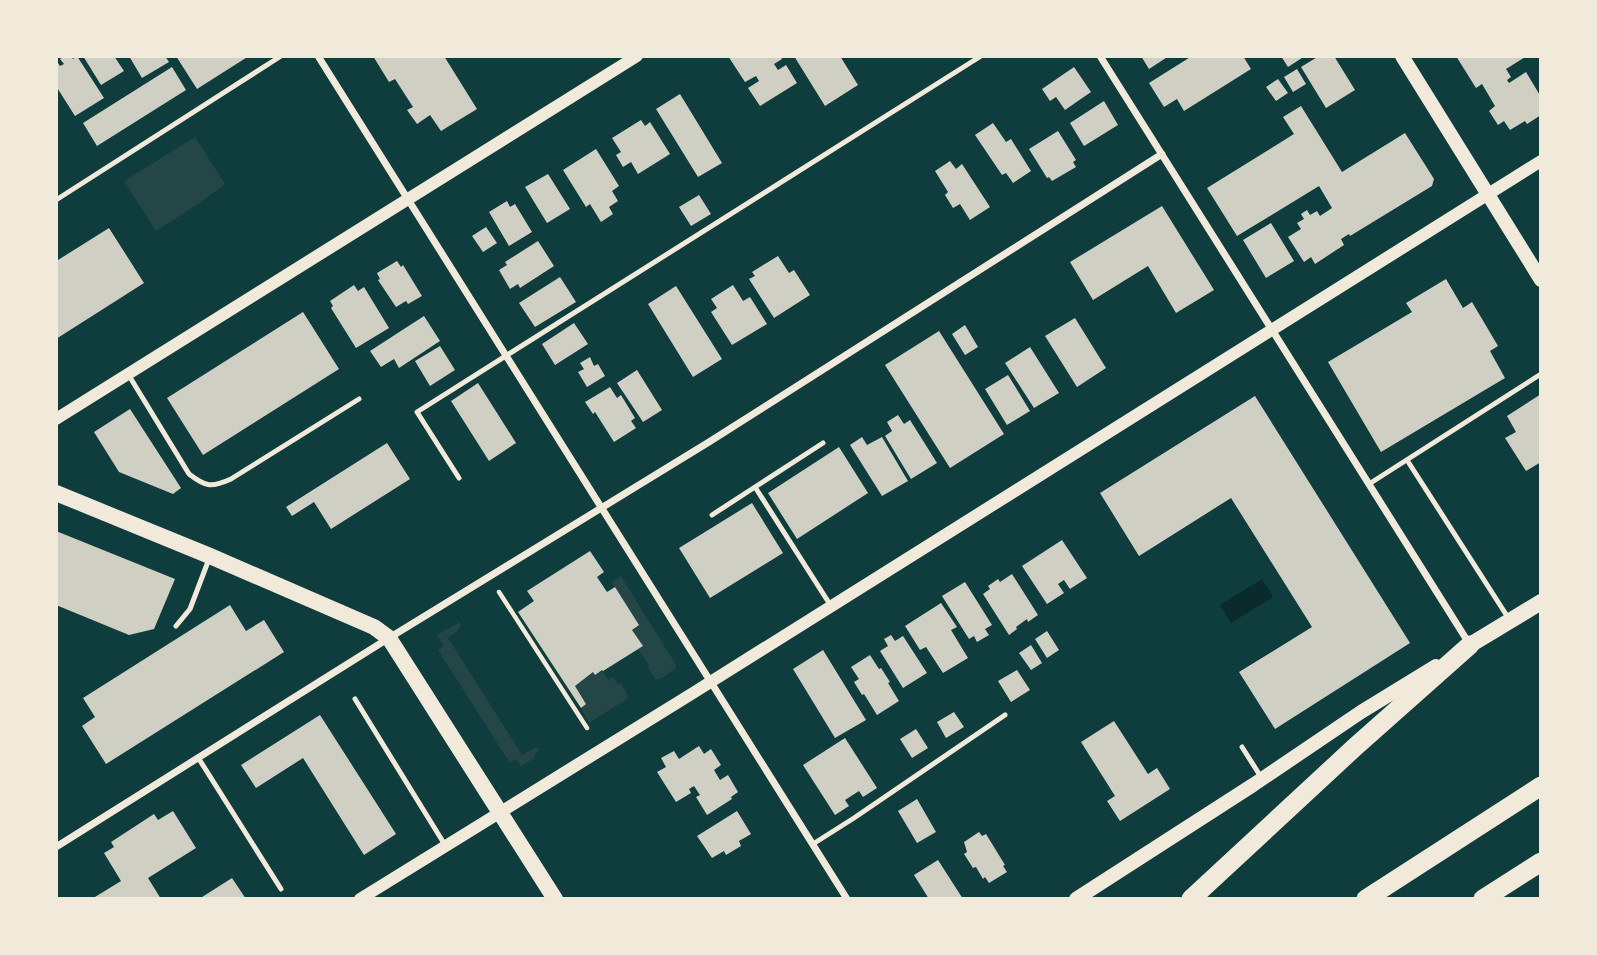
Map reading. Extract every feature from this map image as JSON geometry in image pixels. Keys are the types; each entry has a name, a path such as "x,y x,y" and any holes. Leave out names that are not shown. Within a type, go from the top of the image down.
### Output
{"highway":[{"path":"1191,899 1355,747 1471,645"},
{"path":"1366,899 1541,786"},
{"path":"1483,899 1541,862"}],"main road":[{"path":"1402,56 1541,280"},
{"path":"56,493 374,627 389,638 555,899"},
{"path":"1076,899 1361,712 1541,601"}],"street":[{"path":"318,56 847,899"},
{"path":"1100,56 1471,645"},
{"path":"56,419 633,57"},
{"path":"56,847 756,412 1162,154"},
{"path":"360,899 1541,161"}],"lane":[{"path":"56,200 281,56"},
{"path":"458,478 417,412 981,56"},
{"path":"128,374 189,474 203,485 218,485 230,479 359,398"},
{"path":"1369,484 1541,374"},
{"path":"712,515 823,443"},
{"path":"1407,460 1510,621"},
{"path":"755,487 831,606"},
{"path":"176,626 190,609 210,556"},
{"path":"355,699 446,845"},
{"path":"813,844 1005,715"},
{"path":"1242,747 1262,779"},
{"path":"199,759 281,888"}],"path":[{"path":"499,592 587,728"}],"shaded area":[{"path":"195,137 225,184 156,231 124,181"},
{"path":"621,576 676,665 675,669 660,679 655,679 638,649 642,646 632,630 639,625 612,582"},
{"path":"1262,579 1273,597 1231,623 1220,605"},
{"path":"460,622 458,630 448,638 522,755 535,748 540,749 533,759 521,766 516,759 510,763 438,650 444,646 437,635"},
{"path":"602,670 608,680 613,677 618,685 621,683 628,696 589,723 581,708 586,703 575,686 593,672 595,675"}],"building":[{"path":"71,56 73,59 77,56 104,98 75,116 56,86 56,60 60,66 64,64 60,59"},
{"path":"83,56 114,56 124,71 101,85"},
{"path":"129,56 165,56 169,62 142,78"},
{"path":"176,56 249,56 197,89"},
{"path":"373,56 444,56 477,109 441,131 430,115 417,124 407,110 413,107 395,79 389,82"},
{"path":"728,56 781,56 782,59 774,64 778,70 786,65 797,83 760,106 748,88 759,81 756,76 745,82"},
{"path":"794,56 840,56 858,85 825,106"},
{"path":"1141,56 1169,56 1149,69"},
{"path":"1192,56 1243,56 1251,69 1184,111 1177,99 1164,107 1149,83"},
{"path":"1281,56 1305,56 1288,67"},
{"path":"1319,56 1334,56 1355,90 1326,108 1301,67"},
{"path":"1456,56 1527,56 1506,69 1511,77 1507,80 1509,83 1526,72 1541,97 1541,115 1510,130 1504,121 1498,125 1489,111 1495,106 1482,84 1476,88"},
{"path":"172,67 186,90 97,146 83,123"},
{"path":"1074,67 1091,92 1065,110 1056,97 1050,101 1042,89"},
{"path":"1297,69 1306,84 1293,92 1284,77"},
{"path":"1278,79 1288,93 1276,101 1266,87"},
{"path":"680,94 722,163 698,177 656,109"},
{"path":"1104,101 1118,125 1084,146 1070,123"},
{"path":"1301,106 1342,172 1405,133 1434,179 1432,186 1341,239 1344,245 1315,264 1311,257 1304,262 1288,237 1301,229 1297,223 1304,219 1301,214 1307,210 1310,215 1317,211 1320,216 1332,208 1319,186 1237,236 1207,188 1294,134 1283,117"},
{"path":"641,120 645,126 650,122 670,154 638,174 631,162 623,167 616,155 621,152 612,138"},
{"path":"993,123 1006,142 1011,139 1031,171 1013,183 1006,173 1002,175 975,135"},
{"path":"1058,131 1076,160 1073,162 1076,167 1052,181 1047,178 1029,149"},
{"path":"596,149 619,186 612,191 618,201 609,207 613,214 601,222 590,204 586,207 563,170"},
{"path":"950,161 956,169 962,164 990,207 970,220 960,204 953,208 945,195 948,192 935,171"},
{"path":"548,174 570,209 547,223 525,187"},
{"path":"699,195 711,214 691,226 679,207"},
{"path":"507,201 510,207 515,204 532,232 509,246 489,212"},
{"path":"1162,206 1214,290 1176,313 1148,266 1093,300 1070,262"},
{"path":"1271,223 1294,261 1266,278 1243,240"},
{"path":"486,227 497,243 483,252 472,236"},
{"path":"109,228 144,283 56,339 56,257 58,260"},
{"path":"538,241 554,266 520,288 518,284 510,289 499,270 507,265 505,262"},
{"path":"778,256 789,273 794,270 810,295 774,318 749,279 755,276 752,272"},
{"path":"397,261 401,267 403,265 422,296 396,307 378,280 380,279 377,273"},
{"path":"560,277 576,302 535,327 519,303"},
{"path":"1446,279 1463,308 1472,302 1498,346 1490,351 1505,378 1381,452 1328,362 1412,312 1406,303"},
{"path":"354,285 358,291 364,287 389,328 356,348 331,308 333,306 330,301"},
{"path":"733,285 743,301 750,297 767,324 732,345 711,312 717,308 711,299"},
{"path":"676,286 722,359 693,377 648,304"},
{"path":"303,312 339,369 203,455 167,398"},
{"path":"424,316 440,341 399,368 394,359 381,367 370,351"},
{"path":"1075,318 1106,368 1077,387 1045,336"},
{"path":"574,323 588,344 555,365 542,344"},
{"path":"965,325 978,347 965,355 952,334"},
{"path":"939,331 1004,434 950,468 885,365"},
{"path":"440,346 455,370 430,386 415,361"},
{"path":"1030,347 1059,393 1034,408 1005,363"},
{"path":"590,357 594,366 598,364 605,376 587,387 578,372 584,369 580,363"},
{"path":"637,370 662,410 643,422 617,383"},
{"path":"1008,375 1030,411 1007,425 985,389"},
{"path":"478,383 516,443 489,461 451,401"},
{"path":"610,387 617,398 621,395 635,418 631,421 636,428 614,442 595,412 593,414 585,402"},
{"path":"1541,394 1541,462 1526,471 1505,438 1516,432 1507,416"},
{"path":"1255,396 1410,643 1275,729 1239,672 1312,627 1231,498 1139,556 1100,493"},
{"path":"130,409 181,488 173,494 119,472 94,432"},
{"path":"898,415 904,424 910,420 937,463 911,479 885,436 892,431 887,422"},
{"path":"862,437 867,445 882,437 908,481 882,496 850,445"},
{"path":"387,443 410,479 331,529 314,502 292,516 286,507"},
{"path":"839,447 868,493 797,539 768,493"},
{"path":"752,503 783,553 710,598 679,548"},
{"path":"56,531 175,579 154,629 129,635 56,605"},
{"path":"1062,540 1087,578 1070,589 1064,580 1058,584 1064,593 1047,604 1022,566"},
{"path":"590,551 604,572 597,577 607,592 615,587 639,625 632,630 643,646 603,671 595,675 593,672 575,686 586,704 581,708 518,612 534,601 527,591"},
{"path":"1012,574 1038,615 1028,622 1027,619 1009,635 983,594 990,589 988,586 998,579 1000,582"},
{"path":"965,582 992,625 985,629 989,635 977,642 974,636 969,639 942,596"},
{"path":"941,603 957,627 951,630 968,658 943,673 926,647 920,650 905,626"},
{"path":"230,605 246,631 264,620 284,652 106,764 82,726 95,717 83,698"},
{"path":"1047,631 1059,650 1047,658 1035,639"},
{"path":"891,635 895,641 903,636 927,673 903,688 880,651 888,646 884,639"},
{"path":"1031,645 1042,663 1031,670 1019,653"},
{"path":"823,650 866,720 835,738 793,669"},
{"path":"870,655 890,682 888,683 899,701 877,715 854,682 859,679 851,667"},
{"path":"1017,670 1030,690 1011,702 998,681"},
{"path":"954,712 964,727 946,738 937,722"},
{"path":"320,715 396,834 364,855 303,758 256,788 241,765"},
{"path":"1114,721 1148,774 1157,768 1170,789 1120,821 1107,801 1115,796 1081,742"},
{"path":"916,729 928,748 912,758 900,739"},
{"path":"845,738 877,788 863,797 859,791 845,800 849,806 835,815 803,765"},
{"path":"699,746 704,754 711,749 721,765 714,770 720,780 728,775 738,792 707,815 696,797 700,795 694,786 689,789 691,793 676,802 657,772 666,767 661,758 674,751 679,759"},
{"path":"917,799 936,832 917,843 898,811"},
{"path":"173,811 196,848 148,878 161,899 96,899 95,897 121,881 104,853 114,847 111,842 154,814 158,820"},
{"path":"737,811 751,834 739,841 741,846 726,855 724,851 712,858 697,836"},
{"path":"979,832 982,836 986,834 1007,872 989,883 985,877 983,879 976,867 973,868 964,854 967,852 964,842"},
{"path":"938,860 963,899 929,899 914,875"},
{"path":"232,878 246,899 199,899"}]}
